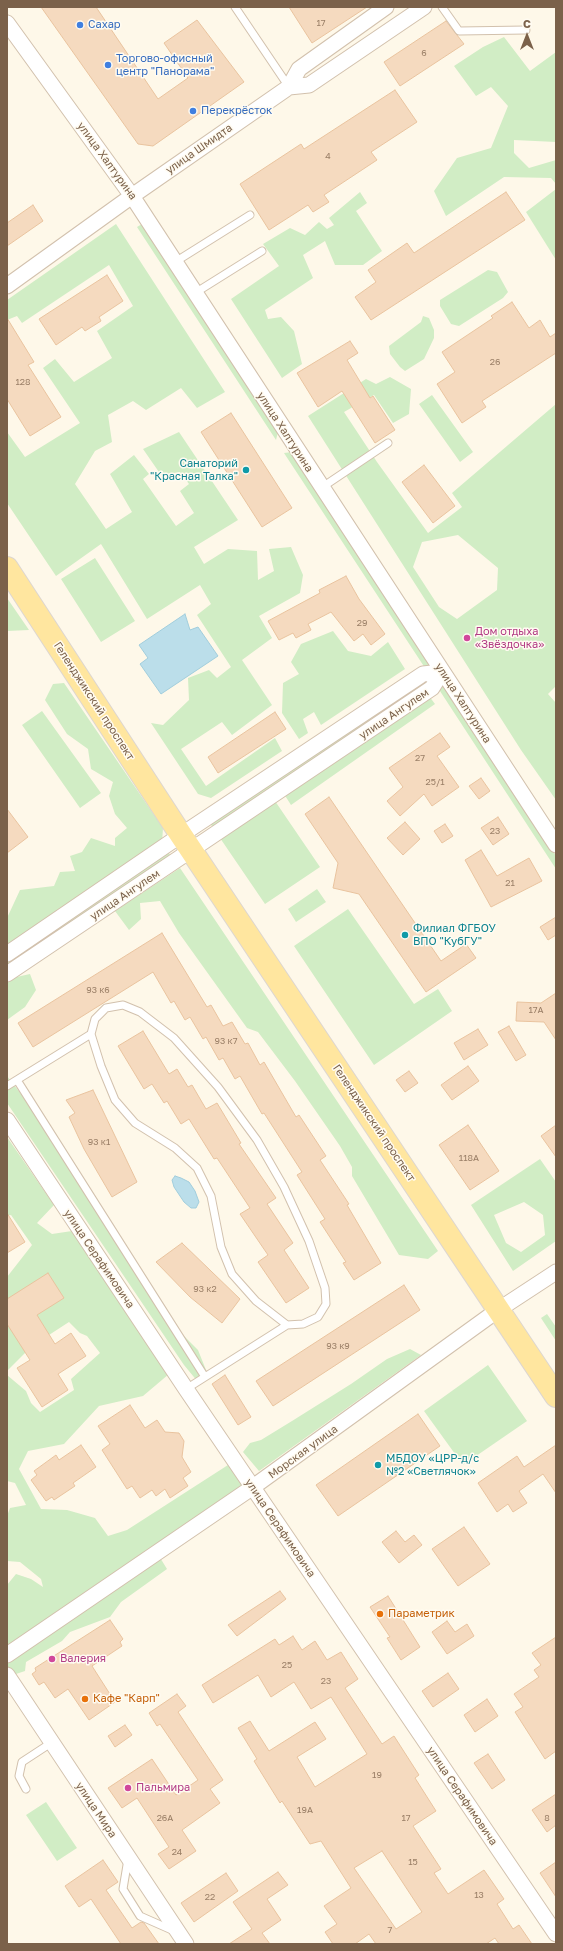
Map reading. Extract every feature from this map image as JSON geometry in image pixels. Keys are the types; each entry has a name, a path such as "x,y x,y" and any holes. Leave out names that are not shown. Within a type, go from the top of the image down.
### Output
{"main road":[{"name":"Геленджикский проспект","path":"7,568 187,842 556,1396"}],"street":[{"name":"улица Шмидта","path":"7,286 132,196 289,87 300,69 386,7"},
{"path":"289,87 309,85 424,7"},
{"name":"улица Халтурина","path":"7,23 132,196 321,488 556,845"},
{"name":"улица Ангулем","path":"7,974 187,842 423,674 442,672"},
{"name":"улица Ангулем","path":"7,954 187,842"},
{"name":"улица Серафимовича","path":"7,1120 186,1389 556,1934"},
{"name":"Морская улица","path":"7,1655 253,1487 498,1310 556,1272"},
{"name":"улица Мира","path":"7,1675 183,1939"}],"lane":[{"path":"235,7 289,87"},
{"path":"442,7 459,31 526,30"},
{"path":"175,262 250,215"},
{"path":"195,293 262,251"},
{"path":"321,488 388,443"},
{"path":"186,1389 287,1325 303,1324 318,1317 326,1304 324,1288 309,1241 284,1187 257,1140 218,1087 174,1038 140,1012 123,1005 106,1008 96,1019 91,1034 101,1066 115,1100 136,1123 174,1148 197,1168 211,1196 221,1247 232,1274 256,1301 287,1325"},
{"path":"7,1086 91,1034"},
{"path":"17,1080 205,1377"},
{"path":"26,1789 19,1776 22,1762 52,1743"},
{"path":"128,1857 123,1889 140,1916 183,1939"}],"green space":[{"path":"504,37 530,71 556,52 556,142 514,140 514,153 529,168 556,160 556,184 551,178 504,177 446,216 434,191 457,158 491,148 508,106 491,87 476,96 454,66 483,47"},
{"path":"556,189 556,260 526,212"},
{"path":"360,192 367,203 356,211 382,251 363,265 335,265 325,241 303,255 313,278 265,310 268,319 281,317 294,331 302,364 282,378 231,299 279,266 263,244 290,228 305,235 319,222 327,229 334,225 329,218"},
{"path":"116,224 225,392 197,408 181,388 146,410 133,401 108,415 112,442 95,451 75,484 106,529 132,512 110,474 134,455 149,474 143,479 176,526 194,513 180,491 189,484 180,472 161,475 143,449 179,432 238,520 194,547 204,564 228,549 257,551 258,580 274,571 269,549 291,547 303,575 300,593 259,616 272,638 242,660 272,705 232,735 222,722 181,749 206,786 275,738 282,751 211,798 198,794 151,723 163,725 189,700 188,678 209,670 217,678 231,667 197,615 211,604 200,585 147,619 101,544 56,576 7,503 7,432 25,457 80,423 43,368 55,359 74,382 112,358 97,331 133,306 109,265 22,323 17,316 7,320 7,300"},
{"path":"142,224 278,432 276,440 137,227"},
{"path":"488,270 497,272 508,292 503,298 459,326 451,324 440,306 440,300"},
{"path":"423,316 429,318 434,330 434,338 424,359 405,371 390,354 389,346 421,322"},
{"path":"390,377 411,389 409,414 393,423 374,395 344,412 377,462 428,533 462,507 452,493 556,404 556,686 548,694 556,703 556,800 521,750 308,416 366,379 376,384","holes":["458,535 498,568 497,590 457,619 439,607 413,567 422,542"]},
{"path":"432,395 473,452 460,462 419,404"},
{"path":"292,452 434,669 425,668 284,453"},
{"path":"95,558 135,621 101,642 61,579"},
{"path":"7,598 29,630 7,631"},
{"path":"333,631 348,651 371,656 388,642 405,669 321,725 314,712 303,719 308,733 299,739 282,713 283,683 299,674 291,662 301,644"},
{"path":"421,679 427,688 215,831 208,820"},
{"path":"442,681 556,856 556,869 438,688"},
{"path":"64,683 163,828 162,843 7,947 7,918 20,890 54,886 60,872 75,871 70,856 82,852 91,838 115,846 115,838 127,828 115,814 109,796 113,782 91,769 88,749 67,734 45,700 53,684"},
{"path":"429,696 435,704 291,805 284,794"},
{"path":"42,711 101,793 80,808 22,725"},
{"path":"275,801 320,867 265,904 220,838"},
{"path":"167,850 172,858 7,969 7,959"},
{"path":"180,868 438,1251 428,1259 399,1255 352,1176 352,1167 340,1146 295,1081 258,1032 247,1028 179,933 160,901 140,903 141,919 129,930 115,911"},
{"path":"317,889 326,902 296,922 288,909"},
{"path":"348,909 414,1004 438,989 452,1011 374,1065 294,946"},
{"path":"30,974 36,990 25,1007 7,1020 7,981 12,978"},
{"path":"7,1076 46,1126 180,1332 198,1350 208,1375 198,1382 184,1365 7,1103"},
{"path":"7,1137 54,1205 37,1223 52,1234 72,1231 169,1374 143,1396 99,1406 64,1444 28,1451 19,1469 41,1509 67,1510 95,1518 108,1536 127,1530 228,1465 244,1484 7,1650 7,1585 16,1574 31,1579 43,1587 41,1579 20,1562 7,1561 7,1516 10,1508 26,1505 15,1483 7,1481 7,1375 26,1391 31,1403 40,1412 74,1390 71,1379 100,1353 87,1336 80,1333 69,1322 32,1346 7,1371 7,1277 32,1245 11,1215 7,1216"},
{"path":"540,1159 556,1182 556,1241 513,1271 471,1205","holes":["524,1202 543,1215 545,1235 521,1252 506,1243 494,1215"]},
{"path":"547,1314 556,1327 556,1341 541,1318"},
{"path":"410,1349 421,1355 259,1471 243,1452 250,1443 261,1440 292,1421 351,1384 387,1359"},
{"path":"488,1365 527,1421 463,1465 424,1411"},
{"path":"159,1556 167,1569 121,1602 110,1617 70,1632 62,1641 26,1662 25,1671 13,1675 7,1666 7,1661"},
{"path":"46,1802 77,1848 57,1861 26,1815"}],"water":[{"path":"185,614 190,630 198,627 218,656 161,694 140,664 148,658 139,645"},
{"path":"175,1176 189,1182 195,1191 199,1202 196,1208 191,1208 184,1202 174,1187 172,1180"}],"building":[{"path":"41,7 96,7 158,99 188,78 164,43 197,20 244,82 153,146 138,144"},
{"path":"289,7 367,7 312,43"},
{"path":"446,21 464,44 400,86 384,62"},
{"path":"395,90 417,122 371,152 377,160 324,195 329,202 313,212 308,205 269,230 240,184 301,144 304,149"},
{"path":"506,192 525,220 371,320 355,297 376,282 368,270 407,243 414,253"},
{"path":"33,205 43,221 7,246 7,223"},
{"path":"107,275 123,301 99,317 101,321 85,331 82,327 56,345 39,319"},
{"path":"512,302 529,328 540,320 550,337 556,333 556,353 482,401 486,407 462,423 437,384 455,372 442,352 493,318 491,316"},
{"path":"7,318 34,362 28,365 61,417 30,436 7,399"},
{"path":"350,341 358,353 347,360 370,398 373,396 395,430 375,443 342,391 318,407 297,373"},
{"name":"Санаторий \"Красная Талка\"","path":"231,413 292,508 262,527 201,432"},
{"path":"424,465 455,506 433,523 402,482"},
{"path":"346,576 359,599 385,634 371,645 363,634 354,641 331,612 308,624 311,630 296,638 293,633 279,640 268,621 320,593 319,590"},
{"path":"275,712 286,729 218,773 208,757"},
{"path":"440,733 450,747 437,756 459,787 432,806 424,794 400,816 387,801 403,787 389,768"},
{"path":"481,778 490,791 479,799 469,786"},
{"name":"Филиал ФГБОУ ВПО \"КубГУ\"","path":"329,797 441,961 466,944 476,958 426,992 359,894 333,888 338,863 305,814"},
{"path":"7,809 28,837 7,853"},
{"path":"498,817 509,834 493,845 481,828"},
{"path":"405,822 420,839 403,855 387,838"},
{"path":"445,824 453,836 442,843 434,831"},
{"path":"481,850 497,876 529,858 542,881 491,907 465,860"},
{"path":"556,917 556,935 548,940 540,927"},
{"path":"162,933 207,1007 211,1005 223,1026 232,1022 245,1044 248,1043 260,1065 264,1062 296,1117 299,1115 326,1156 320,1160 349,1204 347,1205 381,1263 354,1280 343,1263 346,1262 320,1222 325,1219 297,1175 302,1172 264,1113 262,1114 240,1076 235,1079 223,1058 219,1060 206,1037 203,1039 190,1017 185,1020 174,1001 171,1003 153,972 33,1047 18,1023"},
{"path":"556,993 556,1040 544,1022 516,1021 517,1002 541,1003"},
{"path":"509,1026 526,1055 516,1061 498,1032"},
{"path":"478,1029 488,1045 464,1060 454,1043"},
{"path":"143,1031 169,1074 177,1069 188,1087 192,1085 206,1109 217,1103 241,1143 239,1144 276,1198 267,1204 293,1243 284,1250 309,1288 286,1303 258,1262 268,1255 240,1214 250,1208 217,1158 214,1159 189,1119 181,1124 167,1101 164,1103 152,1084 144,1089 118,1046"},
{"path":"468,1066 479,1081 452,1100 441,1085"},
{"path":"409,1071 418,1083 405,1092 396,1080"},
{"path":"93,1090 137,1182 112,1197 84,1149 69,1117 75,1113 66,1100"},
{"path":"468,1125 499,1171 470,1190 439,1145"},
{"path":"556,1125 556,1157 541,1136"},
{"path":"7,1213 25,1242 7,1253"},
{"path":"182,1243 240,1299 222,1323 190,1297 156,1262"},
{"path":"48,1273 64,1298 37,1315 55,1344 71,1333 86,1356 58,1374 68,1390 42,1407 17,1368 30,1360 7,1324 7,1299"},
{"path":"404,1285 420,1310 273,1406 256,1381"},
{"path":"225,1375 251,1417 238,1425 212,1384"},
{"path":"130,1405 145,1428 157,1420 165,1432 179,1433 184,1441 182,1457 191,1472 183,1478 188,1486 170,1498 165,1489 156,1496 152,1490 140,1498 132,1486 127,1489 102,1450 110,1444 98,1426"},
{"name":"МБДОУ «ЦРР-д/с №2 «Светлячок»","path":"418,1414 440,1446 338,1516 316,1485"},
{"path":"81,1445 96,1467 73,1483 75,1486 54,1500 52,1497 46,1501 31,1480 37,1475 34,1471 56,1455 59,1460"},
{"path":"556,1445 556,1493 543,1474 519,1491 527,1503 513,1512 508,1504 497,1512 478,1483 517,1456 524,1467"},
{"path":"464,1527 490,1564 458,1586 432,1549"},
{"path":"396,1531 405,1542 414,1535 422,1545 399,1563 382,1542"},
{"path":"280,1591 286,1599 237,1636 228,1625"},
{"path":"388,1596 420,1647 401,1660 387,1638 390,1637 370,1607"},
{"path":"110,1620 123,1639 120,1642 122,1646 92,1666 115,1702 89,1720 68,1689 55,1698 44,1682 39,1685 32,1674 36,1671 35,1668"},
{"path":"447,1621 455,1632 467,1624 474,1636 447,1654 432,1632"},
{"path":"293,1636 302,1650 315,1641 327,1660 341,1652 358,1679 345,1688 382,1744 394,1736 419,1775 415,1778 436,1811 413,1826 441,1869 434,1873 448,1894 484,1870 504,1899 497,1904 513,1929 519,1925 532,1944 499,1944 495,1938 486,1944 376,1944 369,1934 355,1944 333,1944 325,1932 337,1924 324,1906 351,1888 321,1841 310,1844 282,1801 280,1803 254,1761 257,1759 238,1728 250,1721 269,1751 315,1722 326,1739 297,1757 315,1787 367,1754 331,1697 311,1709 294,1682 271,1697 258,1675 213,1703 202,1685 275,1639 279,1645","holes":["382,1851 422,1912 396,1929 354,1868"]},
{"path":"556,1637 556,1751 545,1759 515,1712 523,1707 514,1694 539,1677 534,1670 541,1665 532,1653"},
{"path":"448,1673 459,1689 433,1707 422,1691"},
{"path":"177,1694 186,1706 178,1712 223,1780 210,1789 220,1803 182,1830 196,1851 169,1869 158,1854 169,1847 137,1798 122,1808 108,1788 152,1759 176,1795 198,1780 160,1724 157,1726 149,1713"},
{"path":"487,1699 498,1716 475,1732 464,1715"},
{"path":"125,1725 132,1735 115,1747 108,1736"},
{"path":"488,1754 505,1780 492,1789 474,1763"},
{"path":"556,1794 556,1825 547,1832 532,1810"},
{"path":"103,1860 118,1882 106,1890 132,1928 141,1922 144,1923 159,1944 121,1944 91,1899 79,1907 65,1886"},
{"path":"556,1862 556,1897 540,1873"},
{"path":"278,1872 288,1885 267,1899 281,1920 262,1933 270,1944 229,1944 252,1929 233,1902"},
{"path":"226,1873 238,1891 194,1922 181,1903"}],"place":[{"name":"Сахар","path":"80,25"},
{"name":"Торгово-офисный центр \"Панорама\"","path":"108,65"},
{"name":"Перекрёсток","path":"193,111"},
{"name":"Санаторий \"Красная Талка\"","path":"246,470"},
{"name":"Дом отдыха «Звёздочка»","path":"467,638"},
{"name":"Филиал ФГБОУ ВПО \"КубГУ\"","path":"405,935"},
{"name":"МБДОУ «ЦРР-д/с №2 «Светлячок»","path":"378,1465"},
{"name":"Параметрик","path":"380,1614"},
{"name":"Валерия","path":"52,1659"},
{"name":"Кафе \"Карп\"","path":"85,1699"},
{"name":"Пальмира","path":"128,1788"}]}
